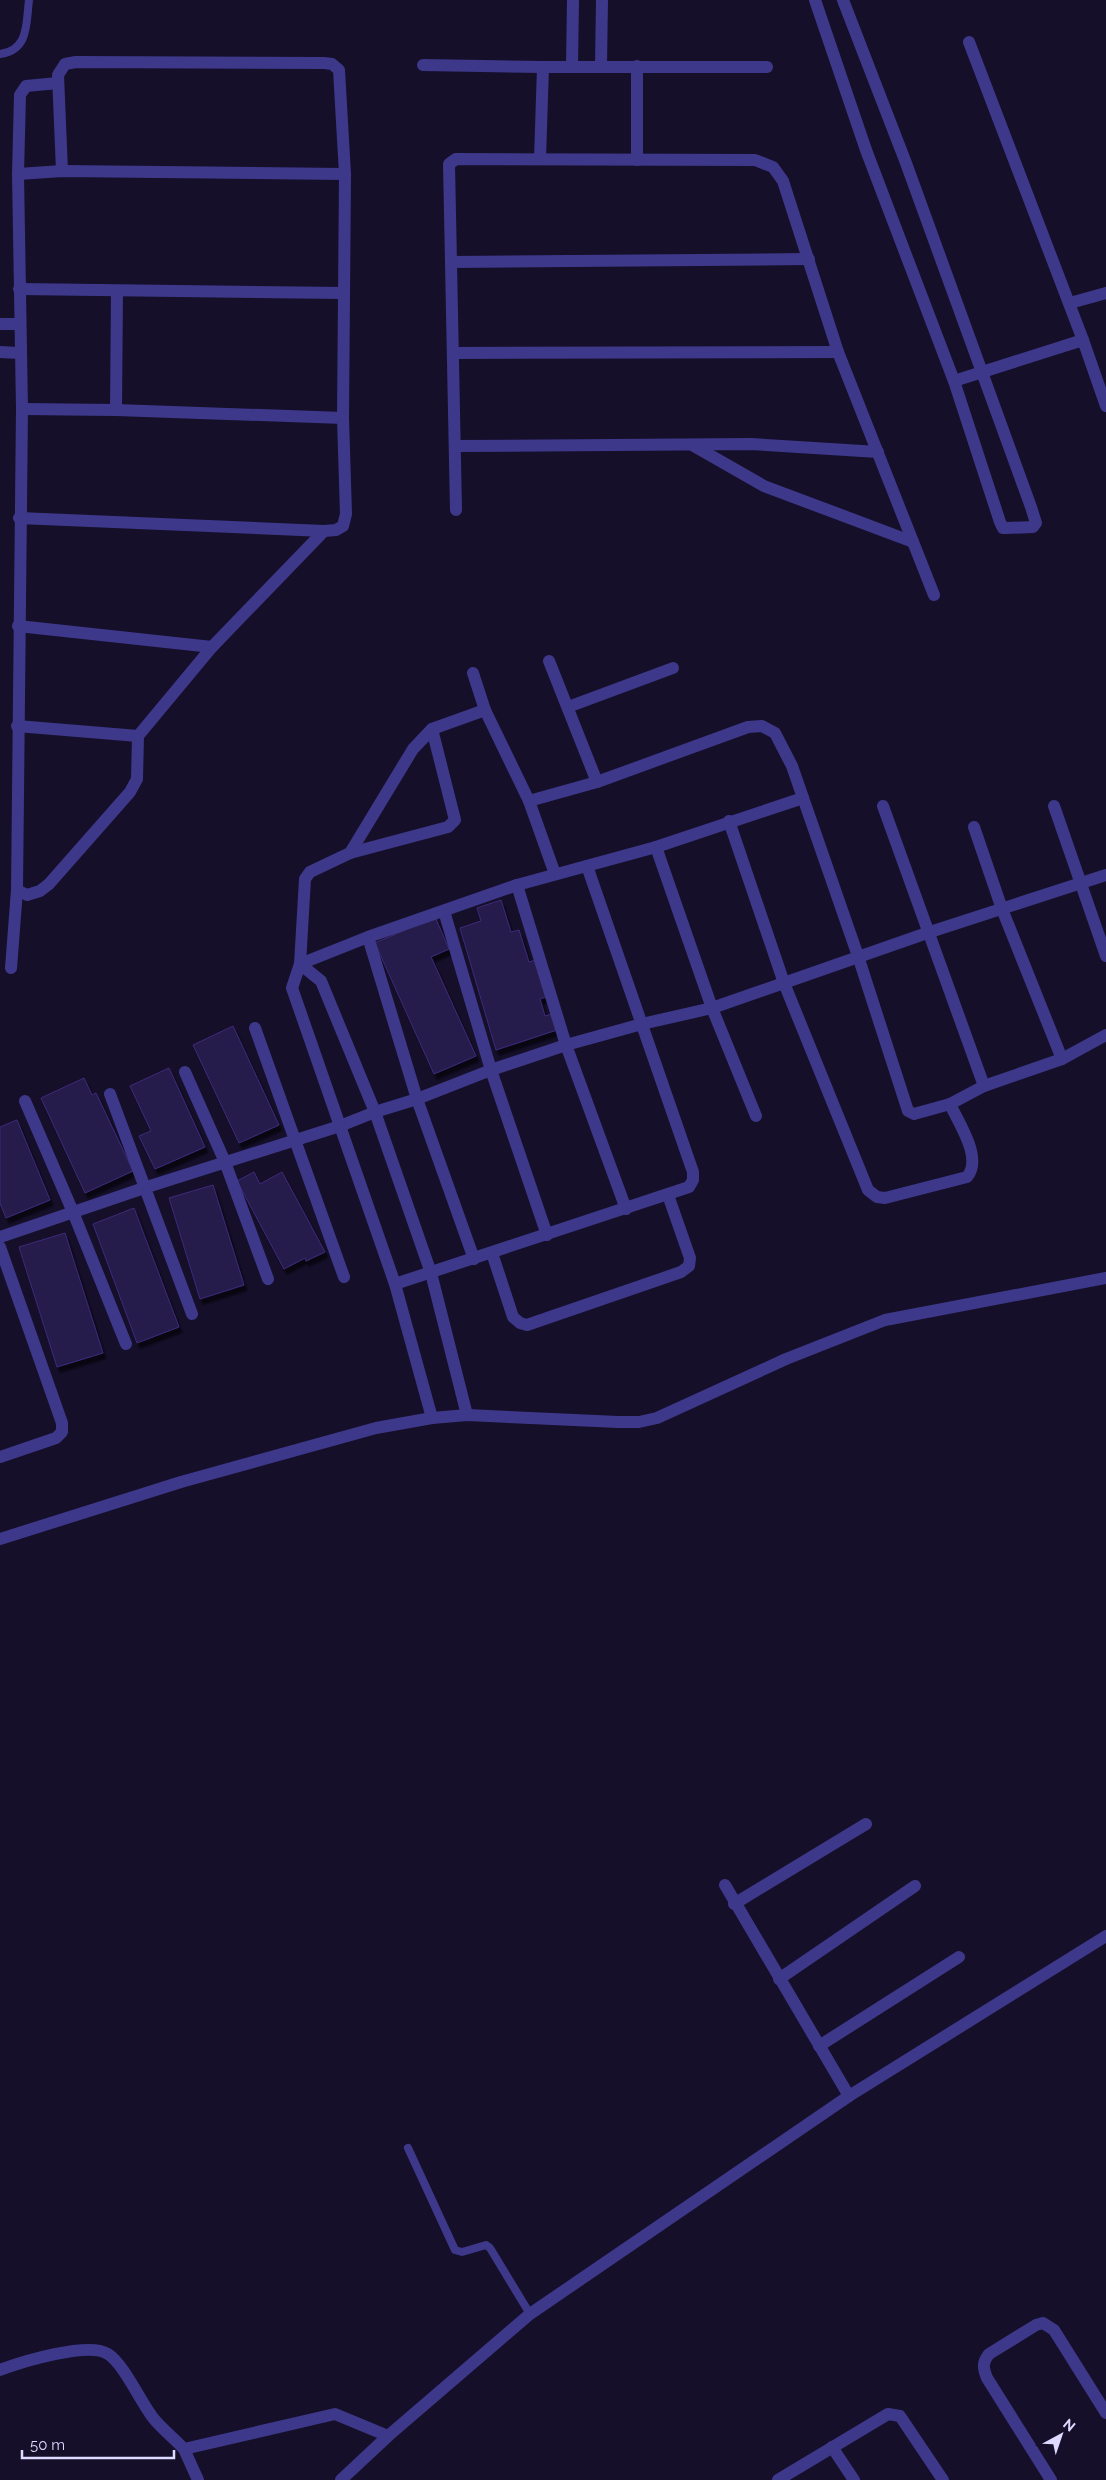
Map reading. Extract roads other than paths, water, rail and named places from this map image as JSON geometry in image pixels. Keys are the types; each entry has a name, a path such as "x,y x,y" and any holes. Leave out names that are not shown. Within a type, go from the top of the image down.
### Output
{"street":[{"path":"572,67 574,0"},
{"path":"601,66 602,0"},
{"path":"816,0 866,150 954,381 1003,528 1032,527 1036,522 1031,507 906,164 843,0"},
{"path":"969,42 1070,303 1105,401"},
{"path":"19,518 324,531 336,530 342,526 346,514 343,418 345,174 340,70 332,64 71,62 60,70 58,83 62,171"},
{"path":"423,65 767,67"},
{"path":"637,66 638,160"},
{"path":"540,159 543,67"},
{"path":"11,968 17,890 19,518 22,409 19,353 18,174 20,95 26,86 58,83"},
{"path":"456,510 449,164 456,159 755,160 773,167 783,181 838,352 934,595"},
{"path":"18,174 62,171 345,174"},
{"path":"451,262 809,258"},
{"path":"19,289 344,293"},
{"path":"116,410 118,291"},
{"path":"1070,303 1106,294"},
{"path":"0,324 19,324"},
{"path":"954,381 1082,340"},
{"path":"0,352 19,353"},
{"path":"454,352 838,352"},
{"path":"22,409 116,410 343,418"},
{"path":"455,446 694,446 752,444 878,452"},
{"path":"694,446 764,486 913,542"},
{"path":"17,890 28,894 40,891 49,884 130,792 137,779 138,736 212,647 324,531"},
{"path":"18,626 212,647"},
{"path":"549,661 597,782"},
{"path":"568,707 673,668"},
{"path":"473,673 485,710 529,801 556,874"},
{"path":"350,853 413,750 432,729 485,710"},
{"path":"17,726 138,736"},
{"path":"529,801 597,782 748,728 762,726 775,733 792,766 858,956 908,1111 914,1114 950,1104 984,1086 1062,1059 1106,1035"},
{"path":"432,729 455,820 448,827 350,853 310,872 305,879 300,964 292,988 395,1284 432,1418"},
{"path":"300,964 368,937 517,885 656,846 803,798"},
{"path":"882,806 984,1086"},
{"path":"1054,806 1106,956"},
{"path":"729,821 784,983 868,1190 876,1197 884,1198 967,1177 973,1170 973,1155 950,1104"},
{"path":"974,827 1002,909 1062,1059"},
{"path":"656,846 712,1008 756,1116"},
{"path":"395,1284 668,1195 689,1187 693,1180 693,1172 587,866"},
{"path":"0,1237 147,1187 297,1141 375,1112 417,1100 491,1070 566,1045 642,1024 712,1008 858,956 1106,875"},
{"path":"517,885 566,1045 626,1209"},
{"path":"444,911 491,1070 548,1235"},
{"path":"368,937 417,1100 474,1259"},
{"path":"300,964 321,981 375,1112 431,1273 467,1415"},
{"path":"255,1028 297,1141 344,1277"},
{"path":"185,1072 226,1162 268,1279"},
{"path":"110,1094 147,1187 192,1314"},
{"path":"25,1101 73,1212 126,1344"},
{"path":"492,1253 513,1318 527,1325 681,1272 689,1266 690,1258 668,1195"},
{"path":"0,1247 62,1423 62,1432 56,1438 0,1458"},
{"path":"0,1539 181,1482 354,1433 432,1418 467,1415 639,1422 657,1418 786,1359 885,1320 1106,1278"},
{"path":"734,1904 866,1824"},
{"path":"724,1885 849,2096"},
{"path":"779,1979 915,1886"},
{"path":"341,2480 388,2436 530,2314 849,2096 1106,1936"},
{"path":"819,2046 959,1957"},
{"path":"1051,2480 987,2378 983,2368 984,2361 989,2354 1036,2325 1043,2323 1054,2330 1106,2413"},
{"path":"0,2370 18,2364 88,2349 108,2353 120,2367 155,2420 184,2449 198,2480"},
{"path":"184,2449 335,2414 388,2436"},
{"path":"778,2480 888,2414 900,2416 943,2480"},
{"path":"832,2448 854,2480"}],"lane":[{"path":"0,54 15,50 25,38 29,0"},
{"path":"408,2148 455,2250 462,2252 486,2245 490,2248 530,2314"}]}
